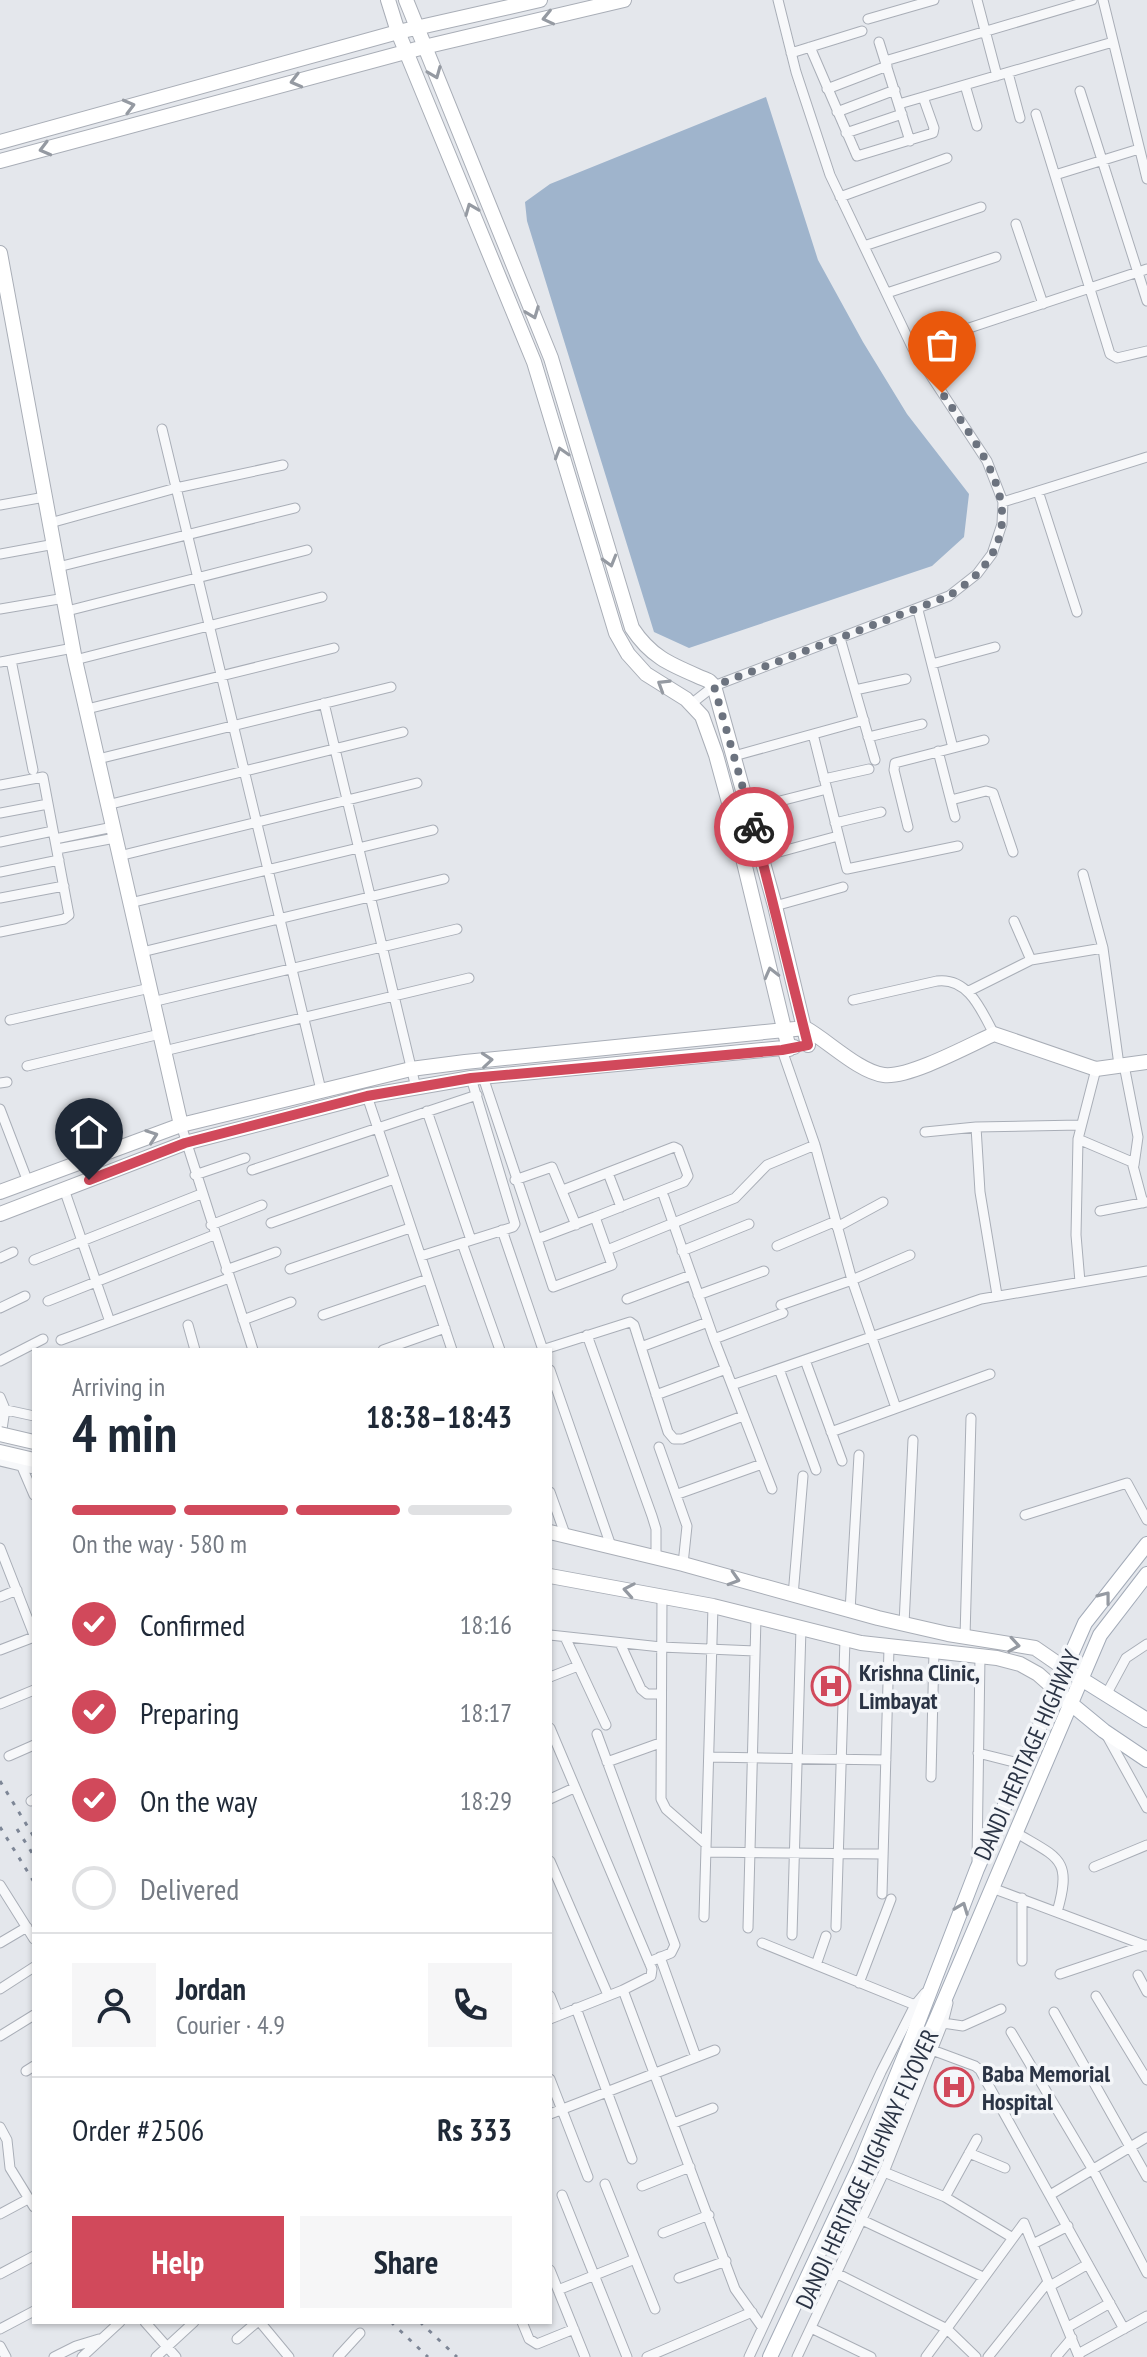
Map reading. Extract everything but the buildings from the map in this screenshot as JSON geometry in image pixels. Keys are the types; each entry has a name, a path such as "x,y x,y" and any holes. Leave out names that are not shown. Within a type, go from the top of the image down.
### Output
{"street":[{"path":"388,0 406,52 534,362 616,633 628,654 646,674 691,704 702,716 716,755 786,1030 785,1049 852,1280 896,1408"},
{"path":"406,0 551,358 632,628 644,647 661,660 714,686 805,1028 814,1041 883,1075 904,1073 994,1034"},
{"path":"0,142 398,32 540,0"},
{"path":"0,161 424,47 624,0"},
{"path":"691,704 714,686 949,596 977,574 992,554 1002,524 1003,502 987,461 912,347 830,175 791,53 778,0"},
{"path":"868,19 934,0"},
{"path":"977,0 997,76"},
{"path":"827,89 886,63 1092,0"},
{"path":"1103,0 1147,179"},
{"path":"791,53 862,31"},
{"path":"879,42 910,141"},
{"path":"846,133 923,97 1113,42"},
{"path":"810,47 855,154 860,157 934,132 923,97"},
{"path":"1008,73 1020,118"},
{"path":"965,85 977,126"},
{"path":"837,112 895,90"},
{"path":"1080,91 1142,271 1147,301"},
{"path":"1036,114 1113,358 1147,351"},
{"path":"1055,175 1139,149"},
{"path":"840,197 947,158"},
{"path":"864,246 981,207"},
{"path":"1016,224 1043,304"},
{"path":"0,253 74,654 107,805 185,1143 252,1348"},
{"path":"887,293 996,257"},
{"path":"912,347 1142,271"},
{"path":"162,429 321,1090"},
{"path":"1003,502 1147,457"},
{"path":"50,523 176,488 283,465"},
{"path":"1038,491 1077,612"},
{"path":"0,505 45,497"},
{"path":"58,567 295,508"},
{"path":"0,554 55,544"},
{"path":"0,609 66,604 197,578 307,550"},
{"path":"0,662 74,654 209,626 322,597"},
{"path":"918,610 953,748"},
{"path":"749,809 872,765 864,720 840,638"},
{"path":"932,664 995,647"},
{"path":"87,709 334,648"},
{"path":"11,660 33,770"},
{"path":"855,690 906,679"},
{"path":"98,759 391,687"},
{"path":"324,703 416,1088"},
{"path":"734,756 864,720"},
{"path":"868,737 922,724"},
{"path":"107,805 403,732"},
{"path":"813,734 845,867 850,871 958,846"},
{"path":"908,827 893,766 900,760 984,740"},
{"path":"938,751 955,817"},
{"path":"0,785 43,777 68,917 0,932"},
{"path":"119,856 417,783"},
{"path":"951,800 986,791 993,793 1013,852"},
{"path":"0,813 48,804"},
{"path":"835,823 881,812"},
{"path":"130,903 433,830"},
{"path":"0,872 56,845 114,832"},
{"path":"761,857 838,836"},
{"path":"0,842 56,845"},
{"path":"1083,874 1103,948 1122,1065 1138,1137 1134,1165 1145,1202 1100,1211"},
{"path":"142,952 444,879"},
{"path":"0,898 64,886"},
{"path":"775,906 843,887"},
{"path":"1014,921 1031,960"},
{"path":"10,1020 290,969 457,929"},
{"path":"969,991 1031,960 1103,948"},
{"path":"164,1051 469,978"},
{"path":"853,1000 944,980 969,991 994,1034 1096,1069 1147,1062"},
{"path":"0,1192 181,1125 411,1069 805,1028"},
{"path":"27,1066 160,1034"},
{"path":"0,1214 185,1143 367,1096 477,1077 785,1049 814,1041"},
{"path":"1080,1282 1076,1235 1078,1139 1096,1069"},
{"path":"421,1256 513,1227 515,1220 477,1095 477,1077"},
{"path":"477,1077 551,1283 556,1288 610,1267 595,1217"},
{"path":"252,1170 477,1095"},
{"path":"367,1096 451,1348"},
{"path":"0,1109 28,1182"},
{"path":"427,1111 499,1348"},
{"path":"925,1132 976,1127 1080,1125"},
{"path":"976,1127 980,1192 997,1295"},
{"path":"1078,1139 1126,1157 1134,1165"},
{"path":"612,1248 735,1198 767,1165 815,1145"},
{"path":"537,1239 684,1182 688,1179 688,1173 678,1149 674,1147 563,1190"},
{"path":"195,1175 245,1158"},
{"path":"515,1180 551,1166 576,1225"},
{"path":"608,1173 621,1207"},
{"path":"271,1223 394,1179"},
{"path":"64,1189 110,1322"},
{"path":"34,1260 201,1194"},
{"path":"664,1197 772,1489"},
{"path":"777,1246 837,1224 883,1202"},
{"path":"48,1301 213,1230 262,1205"},
{"path":"682,1251 749,1224"},
{"path":"290,1269 410,1228"},
{"path":"502,1230 542,1348"},
{"path":"0,1258 13,1252"},
{"path":"61,1340 276,1252"},
{"path":"714,1339 910,1255"},
{"path":"698,1295 764,1271"},
{"path":"732,1385 997,1295 1147,1271"},
{"path":"627,1299 691,1275"},
{"path":"323,1315 428,1279"},
{"path":"0,1308 25,1296"},
{"path":"243,1320 291,1302"},
{"path":"549,1348 630,1322 634,1325 668,1432 674,1439 682,1439 743,1416"},
{"path":"641,1347 708,1322"},
{"path":"188,1325 192,1348"},
{"path":"389,1348 445,1328"},
{"path":"587,1335 652,1516 656,1529 656,1559"},
{"path":"0,1361 43,1339"},
{"path":"805,1360 842,1461"},
{"path":"656,1395 726,1369"},
{"path":"779,1369 816,1470"},
{"path":"831,1432 990,1374"},
{"path":"552,1376 611,1546"},
{"path":"0,1397 3,1409 0,1437 32,1442"},
{"path":"3,1409 32,1416"},
{"path":"965,1637 971,1418"},
{"path":"904,1624 913,1440"},
{"path":"659,1447 687,1526 683,1564"},
{"path":"0,1452 28,1463"},
{"path":"850,1611 859,1455"},
{"path":"0,1461 28,1463"},
{"path":"28,1463 32,1484"},
{"path":"678,1494 762,1464"},
{"path":"793,1596 803,1476"},
{"path":"1025,1515 1127,1483 1147,1520"},
{"path":"552,1502 558,1533 850,1611 965,1637 1035,1648 1147,1719"},
{"name":"DANDI HERITAGE HIGHWAY","path":"933,1981 977,1869 1085,1623 1147,1544"},
{"path":"0,1548 32,1631"},
{"name":"DANDI HERITAGE HIGHWAY FLYOVER","path":"780,2357 939,2023 953,1980 1100,1635 1147,1574"},
{"path":"552,1576 662,1595 889,1648 980,1656 1020,1664 1038,1674 1104,1731 1147,1760"},
{"path":"0,1597 17,1590"},
{"path":"662,1595 660,1743 663,1805 706,1848 750,1853 883,1854"},
{"path":"704,1917 713,1606"},
{"path":"748,1928 756,1617"},
{"path":"792,1935 801,1628"},
{"path":"552,1635 661,1647 755,1651"},
{"path":"0,1650 32,1637"},
{"path":"565,1637 606,1725"},
{"path":"836,1927 845,1639"},
{"path":"620,1643 641,1689 647,1694 661,1694"},
{"path":"1106,1695 1126,1658 1147,1644"},
{"path":"859,1983 887,1897 883,1854 889,1648"},
{"path":"931,1777 934,1651"},
{"path":"977,1869 980,1656"},
{"path":"552,1676 578,1666"},
{"path":"0,1704 32,1691"},
{"path":"1104,1731 1147,1808"},
{"path":"552,1733 649,1962 651,1976 554,2018"},
{"path":"597,1734 675,1945 674,1951 649,1962"},
{"path":"607,1762 660,1743"},
{"path":"9,1756 32,1746"},
{"path":"978,1753 1022,1764"},
{"path":"709,1757 886,1760"},
{"path":"552,1798 574,1788"},
{"path":"1015,1832 1052,1854 1062,1866 1064,1889 1057,1912"},
{"path":"1094,1867 1147,1845"},
{"path":"552,1866 608,1995"},
{"path":"992,1888 1146,1945"},
{"path":"2,1892 32,1936"},
{"path":"1022,1898 1022,1961"},
{"path":"0,1943 27,1927"},
{"path":"816,1965 826,1936"},
{"path":"749,2357 881,2072 918,2012 859,1983 762,1943"},
{"path":"1060,1974 1146,1945"},
{"path":"660,1957 696,2057"},
{"path":"0,1989 32,1968"},
{"path":"1138,1975 1147,1992"},
{"name":"DANDI HERITAGE HIGHWAY FLYOVER","path":"770,2357 860,2165 918,2012 933,1981"},
{"path":"623,1990 735,2289 762,2327"},
{"path":"1096,1996 1147,2080"},
{"path":"576,2008 632,2159"},
{"path":"797,2357 884,2172 932,2050 939,2023 963,2026 1001,2009"},
{"path":"1054,2012 1147,2177"},
{"path":"2,2035 32,2016"},
{"path":"1011,2032 1093,2170 1147,2273"},
{"path":"552,2113 715,2050"},
{"path":"932,2050 980,2070 1124,2329"},
{"path":"552,2084 588,2177"},
{"path":"674,2123 713,2108"},
{"path":"0,2127 7,2140 3,2158 31,2203 0,2214"},
{"path":"1050,2195 1147,2137"},
{"path":"945,2197 977,2139"},
{"path":"969,2153 1005,2168"},
{"path":"642,2186 690,2167"},
{"path":"884,2172 945,2197 1013,2238"},
{"path":"605,2184 655,2309"},
{"path":"562,2195 627,2357"},
{"path":"663,2233 709,2215"},
{"path":"860,2219 983,2277"},
{"path":"926,2357 1024,2223 1078,2355 1147,2316"},
{"path":"1033,2244 1068,2226"},
{"path":"0,2274 32,2257"},
{"path":"558,2290 635,2259"},
{"path":"679,2278 726,2261"},
{"path":"988,2357 1049,2284 1088,2264"},
{"path":"836,2273 947,2329 976,2357"},
{"path":"552,2275 585,2357"},
{"path":"1068,2327 1110,2303"},
{"path":"0,2329 32,2312"},
{"path":"647,2357 752,2312"},
{"path":"86,2355 118,2324"},
{"path":"147,2324 176,2357"},
{"path":"156,2357 192,2324"},
{"path":"237,2339 256,2324"},
{"path":"260,2324 289,2357"},
{"path":"523,2324 529,2339 537,2344 574,2329"},
{"path":"811,2328 871,2357"},
{"path":"338,2357 360,2333"},
{"path":"1056,2357 1072,2338"},
{"path":"54,2357 76,2346 101,2339"},
{"path":"0,2346 6,2357"}],"water":[{"path":"766,97 818,260 907,414 969,494 964,537 932,566 689,648 654,632 527,221 525,202 550,184"}],"railway":[{"path":"0,1781 32,1834"},
{"path":"0,1827 32,1879"},
{"path":"17,1829 32,1853"},
{"path":"393,2324 428,2357"},
{"path":"422,2324 457,2357"}],"way so far":[{"path":"754,827 714,686 949,596 977,574 992,554 1002,524 1003,502 987,461 942,393"}],"place":[{"name":"Krishna Clinic, Limbayat","path":"831,1686"},
{"name":"Baba Memorial Hospital","path":"954,2087"}],"route":[{"path":"89,1180 185,1143 367,1096 471,1078 782,1050 808,1045 754,827"}]}
